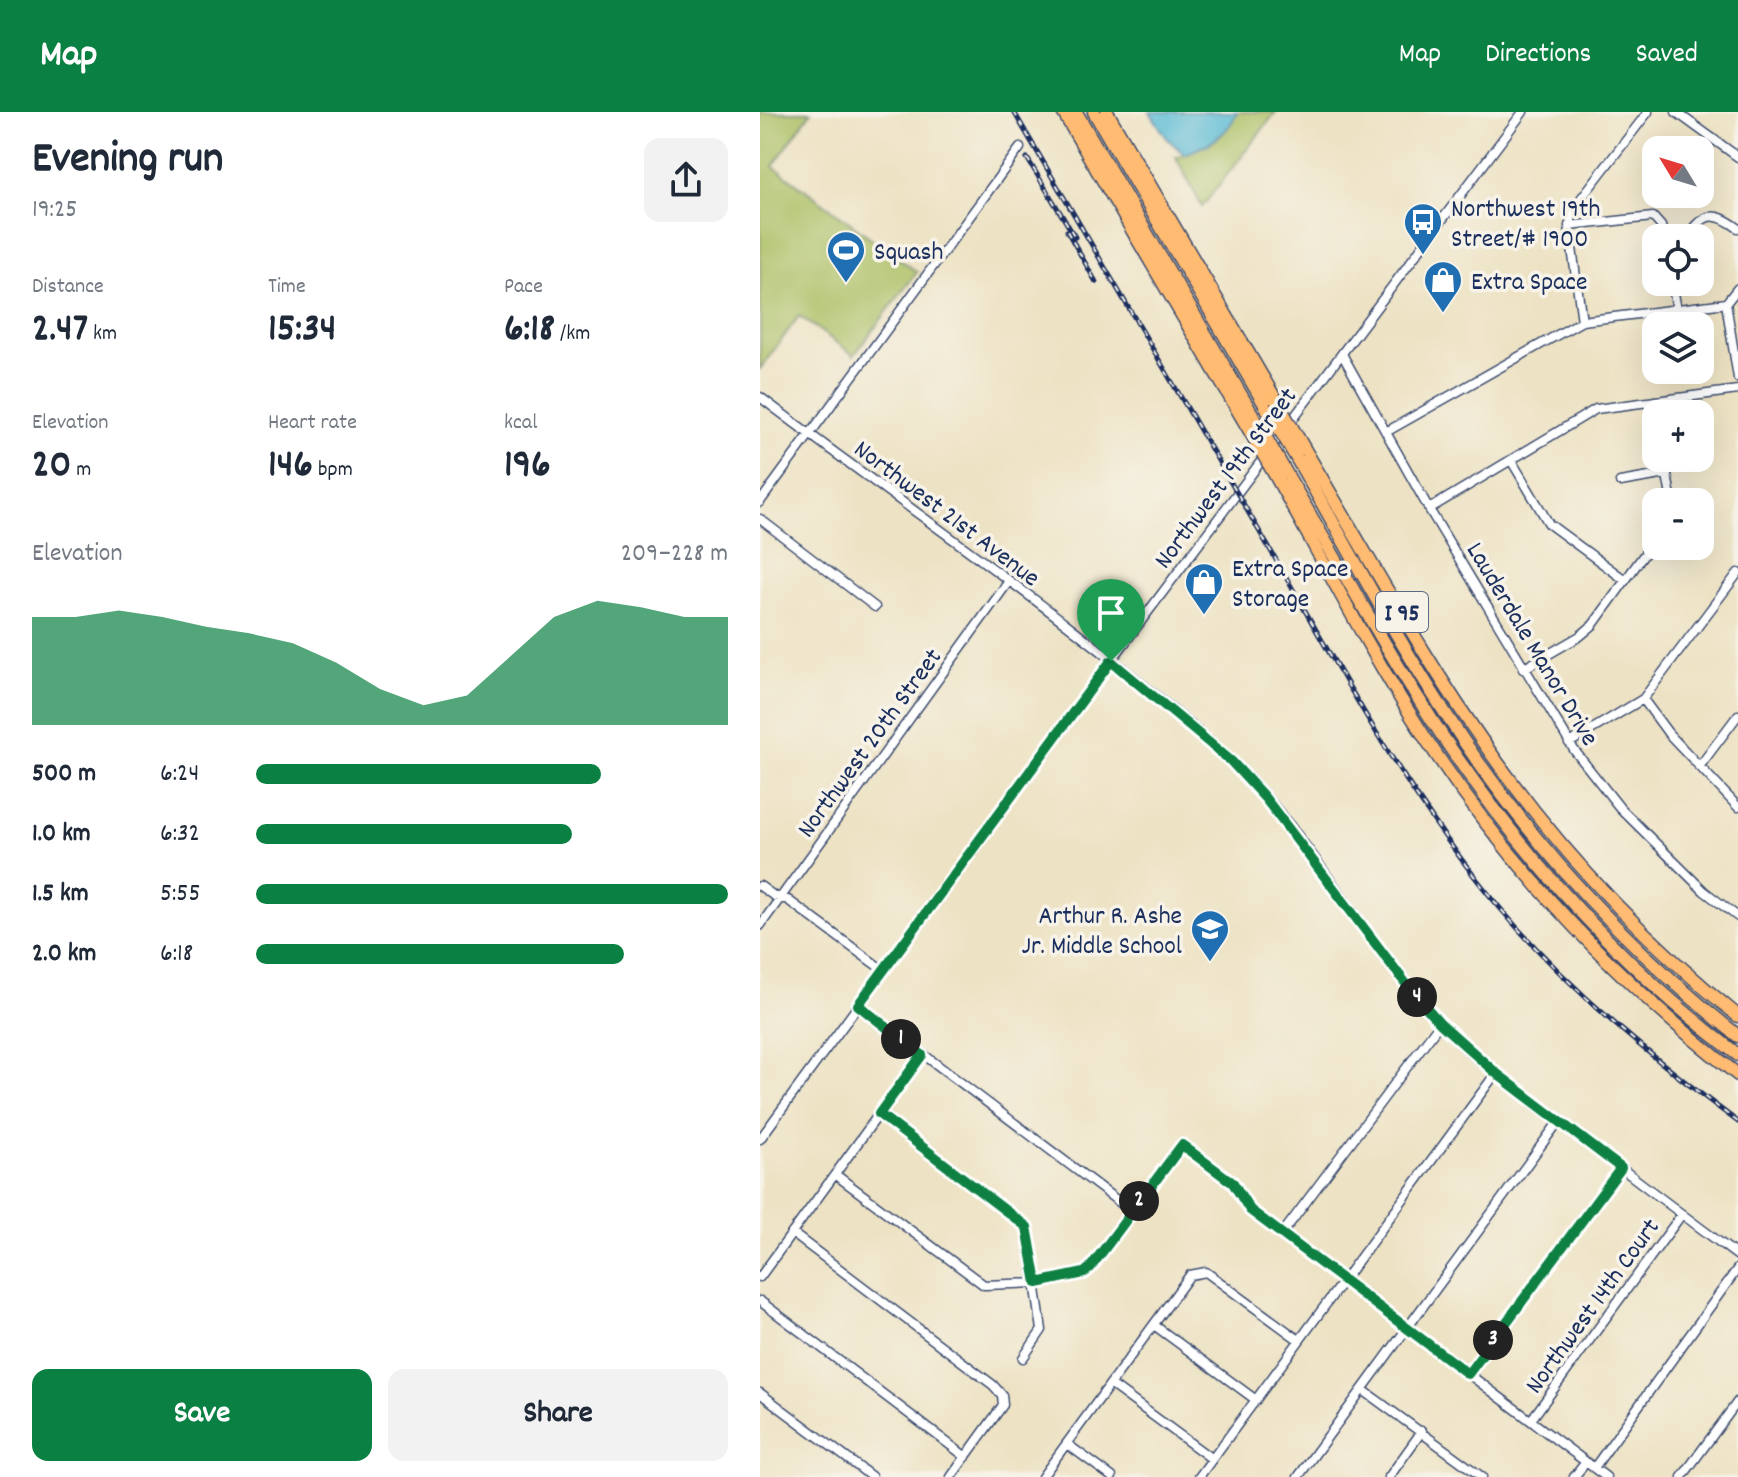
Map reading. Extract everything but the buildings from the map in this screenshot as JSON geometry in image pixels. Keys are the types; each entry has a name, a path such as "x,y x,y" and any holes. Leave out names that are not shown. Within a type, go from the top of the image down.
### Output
{"highway":[{"name":"I 95","path":"1063,112 1283,477 1414,719 1469,800 1527,873 1626,978 1738,1075"},
{"path":"1076,112 1254,428"},
{"path":"1094,112 1272,405"},
{"name":"I 95","path":"1107,112 1301,454 1491,753 1555,836 1641,930 1738,1016"},
{"path":"1301,454 1426,682 1491,780 1597,907 1665,974 1738,1036"},
{"path":"1283,477 1446,742 1516,837 1611,942 1670,999 1738,1055"},
{"path":"1527,873 1611,942"},
{"path":"1641,930 1718,1020"}],"street":[{"name":"Northwest 19th Street","path":"760,1139 1111,661 1523,112"},
{"path":"1582,321 1569,226 1576,205 1648,112"},
{"path":"1676,112 1738,157"},
{"path":"760,502 1020,148"},
{"path":"1697,224 1709,216 1724,218 1738,228"},
{"path":"1569,226 1653,217 1659,224"},
{"path":"1386,432 1582,321 1726,303 1738,288"},
{"path":"1674,296 1677,310"},
{"path":"1726,303 1738,378"},
{"name":"Lauderdale Manor Drive","path":"1342,354 1429,509 1569,743 1620,808 1704,891 1738,917"},
{"path":"1662,400 1738,390"},
{"name":"Northwest 21st Avenue","path":"760,397 1009,581 1231,761 1265,798 1410,989 1440,1023 1496,1073 1738,1256"},
{"path":"1429,509 1596,409 1642,403"},
{"path":"1511,460 1549,524 1625,580"},
{"path":"1620,482 1667,474 1670,488"},
{"path":"760,519 875,607"},
{"path":"1523,669 1593,625 1642,557"},
{"path":"1569,743 1643,699 1738,573"},
{"name":"Northwest 20th Street","path":"760,926 1009,581"},
{"path":"1643,699 1668,733 1738,807"},
{"path":"1699,767 1738,715"},
{"path":"760,886 774,896 788,900 883,970"},
{"path":"858,1005 1131,1211"},
{"path":"1282,1234 1440,1023"},
{"path":"760,1277 922,1055"},
{"path":"1199,1477 1496,1073"},
{"path":"879,1114 1027,1227 1042,1330 1023,1358"},
{"path":"1298,1477 1559,1121"},
{"path":"836,1175 984,1285 1037,1283 1084,1273 1182,1145 1233,1183 1250,1210 1606,1477"},
{"path":"1468,1374 1621,1168"},
{"name":"Northwest 14th Court","path":"1531,1420 1682,1214"},
{"path":"792,1233 993,1385 1002,1395 1003,1405 951,1477"},
{"path":"1594,1468 1738,1268"},
{"path":"1042,1477 1190,1275 1206,1272 1299,1340"},
{"path":"760,1301 966,1457"},
{"path":"1154,1325 1256,1400"},
{"path":"1110,1384 1212,1459"},
{"path":"1363,1390 1482,1477"},
{"path":"760,1393 872,1477"},
{"path":"1682,1477 1738,1401"},
{"path":"1389,1477 1422,1431"},
{"path":"1067,1444 1112,1477"},
{"path":"1574,1477 1586,1462"}],"green space":[{"path":"760,112 811,112 773,166 917,272 854,355 799,316 760,369"},
{"path":"1237,112 1276,112 1202,207 1176,157 1220,136"}],"water":[{"path":"1150,112 1237,112 1216,139 1184,154 1167,138"}],"railway":[{"path":"1014,112 1353,693 1407,782 1467,867 1527,938 1583,995 1643,1048 1738,1122"},
{"path":"1027,158 1075,237"},
{"path":"1067,231 1096,282"}],"place":[{"name":"Northwest 19th Street/# 1900","path":"1423,256"},
{"name":"Squash","path":"846,284"},
{"name":"Extra Space","path":"1443,314"},
{"name":"Extra Space Storage","path":"1204,616"},
{"name":"Arthur R. Ashe Jr. Middle School","path":"1210,963"}],"route":[{"path":"1111,661 1231,761 1265,798 1410,989 1440,1023 1496,1073 1621,1168 1468,1374 1250,1210 1233,1183 1182,1145 1090,1268 1084,1273 1037,1283 1027,1227 879,1114 922,1055 858,1005 1111,661"}]}
